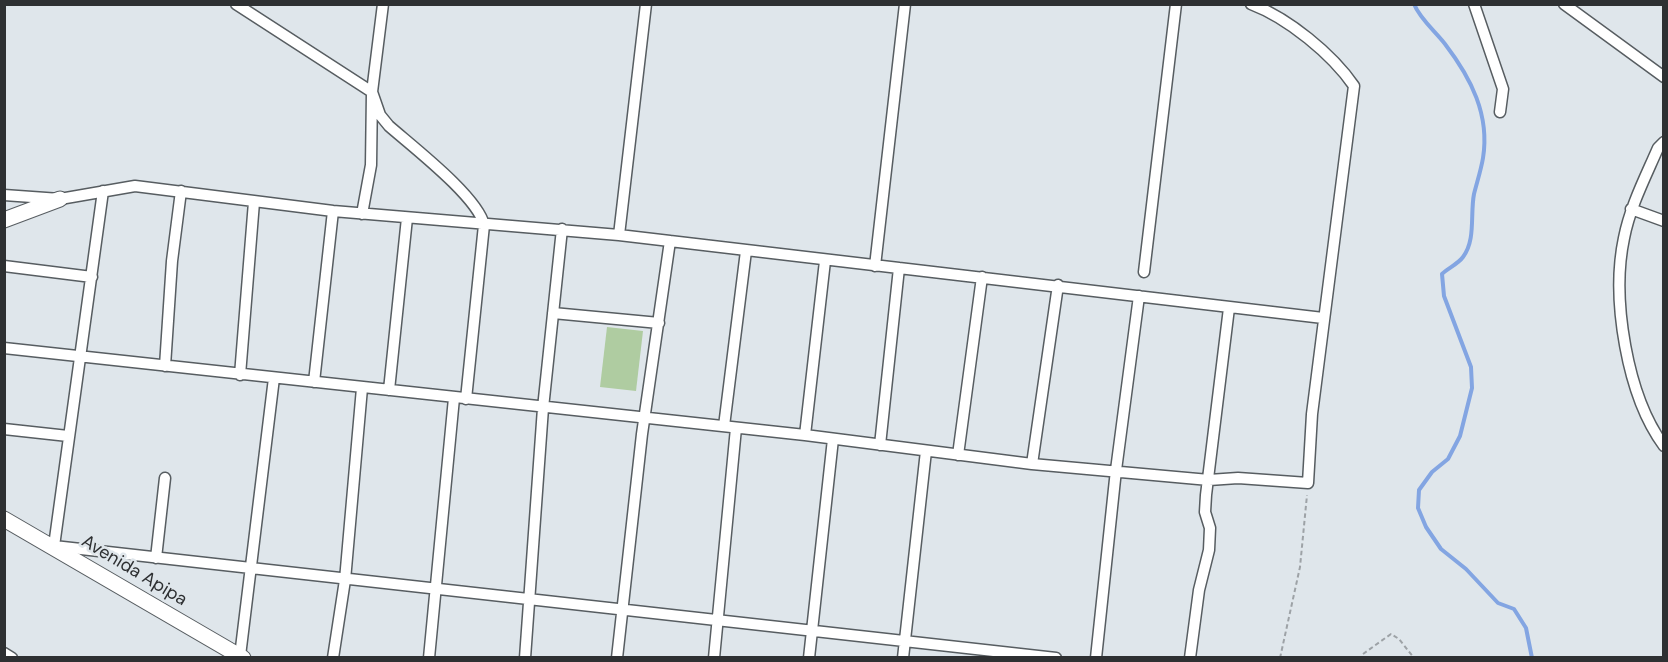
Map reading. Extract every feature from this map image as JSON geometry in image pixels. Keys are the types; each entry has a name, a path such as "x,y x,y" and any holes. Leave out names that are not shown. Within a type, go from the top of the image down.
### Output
{"street":[{"path":"236,4 372,92 381,115 390,126 470,199 482,215 484,225 466,399"},
{"path":"362,214 371,165 372,92 382,4"},
{"path":"619,235 646,4"},
{"path":"875,266 905,4"},
{"path":"1144,272 1176,4"},
{"path":"4,348 805,435 1032,464 1209,480 1238,478 1308,483 1312,414 1323,318 1339,215 1354,86 1339,64 1303,36 1251,4"},
{"path":"1474,4 1503,89 1500,112"},
{"path":"1564,4 1664,78"},
{"path":"1664,142 1658,148 1631,209 1623,240 1621,271 1626,351 1633,383 1653,432 1664,446"},
{"path":"4,220 60,199 135,186 362,214 619,235 1323,318"},
{"path":"103,191 54,546 622,611 1056,657"},
{"path":"165,366 172,261 181,191"},
{"path":"4,195 60,199"},
{"path":"240,375 254,202"},
{"path":"1631,209 1664,221"},
{"path":"314,382 333,211"},
{"path":"389,390 407,218"},
{"path":"525,657 543,408 562,229"},
{"path":"617,657 645,418 670,241"},
{"path":"724,426 746,251"},
{"path":"805,435 825,261"},
{"path":"4,266 92,277"},
{"path":"880,445 899,268"},
{"path":"958,455 982,277"},
{"path":"1032,464 1058,285"},
{"path":"1096,657 1116,470 1139,296"},
{"path":"1190,657 1199,590 1209,550 1210,528 1205,512 1218,377 1229,308"},
{"path":"553,313 659,323"},
{"path":"241,656 274,378"},
{"path":"333,657 345,580 362,388"},
{"path":"429,657 454,398"},
{"path":"714,657 736,428"},
{"path":"4,429 68,436"},
{"path":"809,657 833,439"},
{"path":"903,657 926,451"},
{"path":"156,558 165,478"},
{"name":"Avenida Apipa","path":"4,519 241,656"},
{"path":"4,653 12,657"}],"path":[{"path":"1280,657 1300,567 1308,483"},
{"path":"1363,654 1392,634 1414,657"}],"green space":[{"path":"607,327 643,331 636,391 600,387"}],"waterway":[{"path":"1414,4 1463,70 1476,98 1484,127 1482,162 1474,194 1470,243 1461,259 1442,274 1444,296 1471,367 1472,388 1460,436 1448,459 1432,472 1419,490 1418,508 1426,527 1441,549 1466,569 1498,603 1514,609 1526,628 1532,658"}]}
